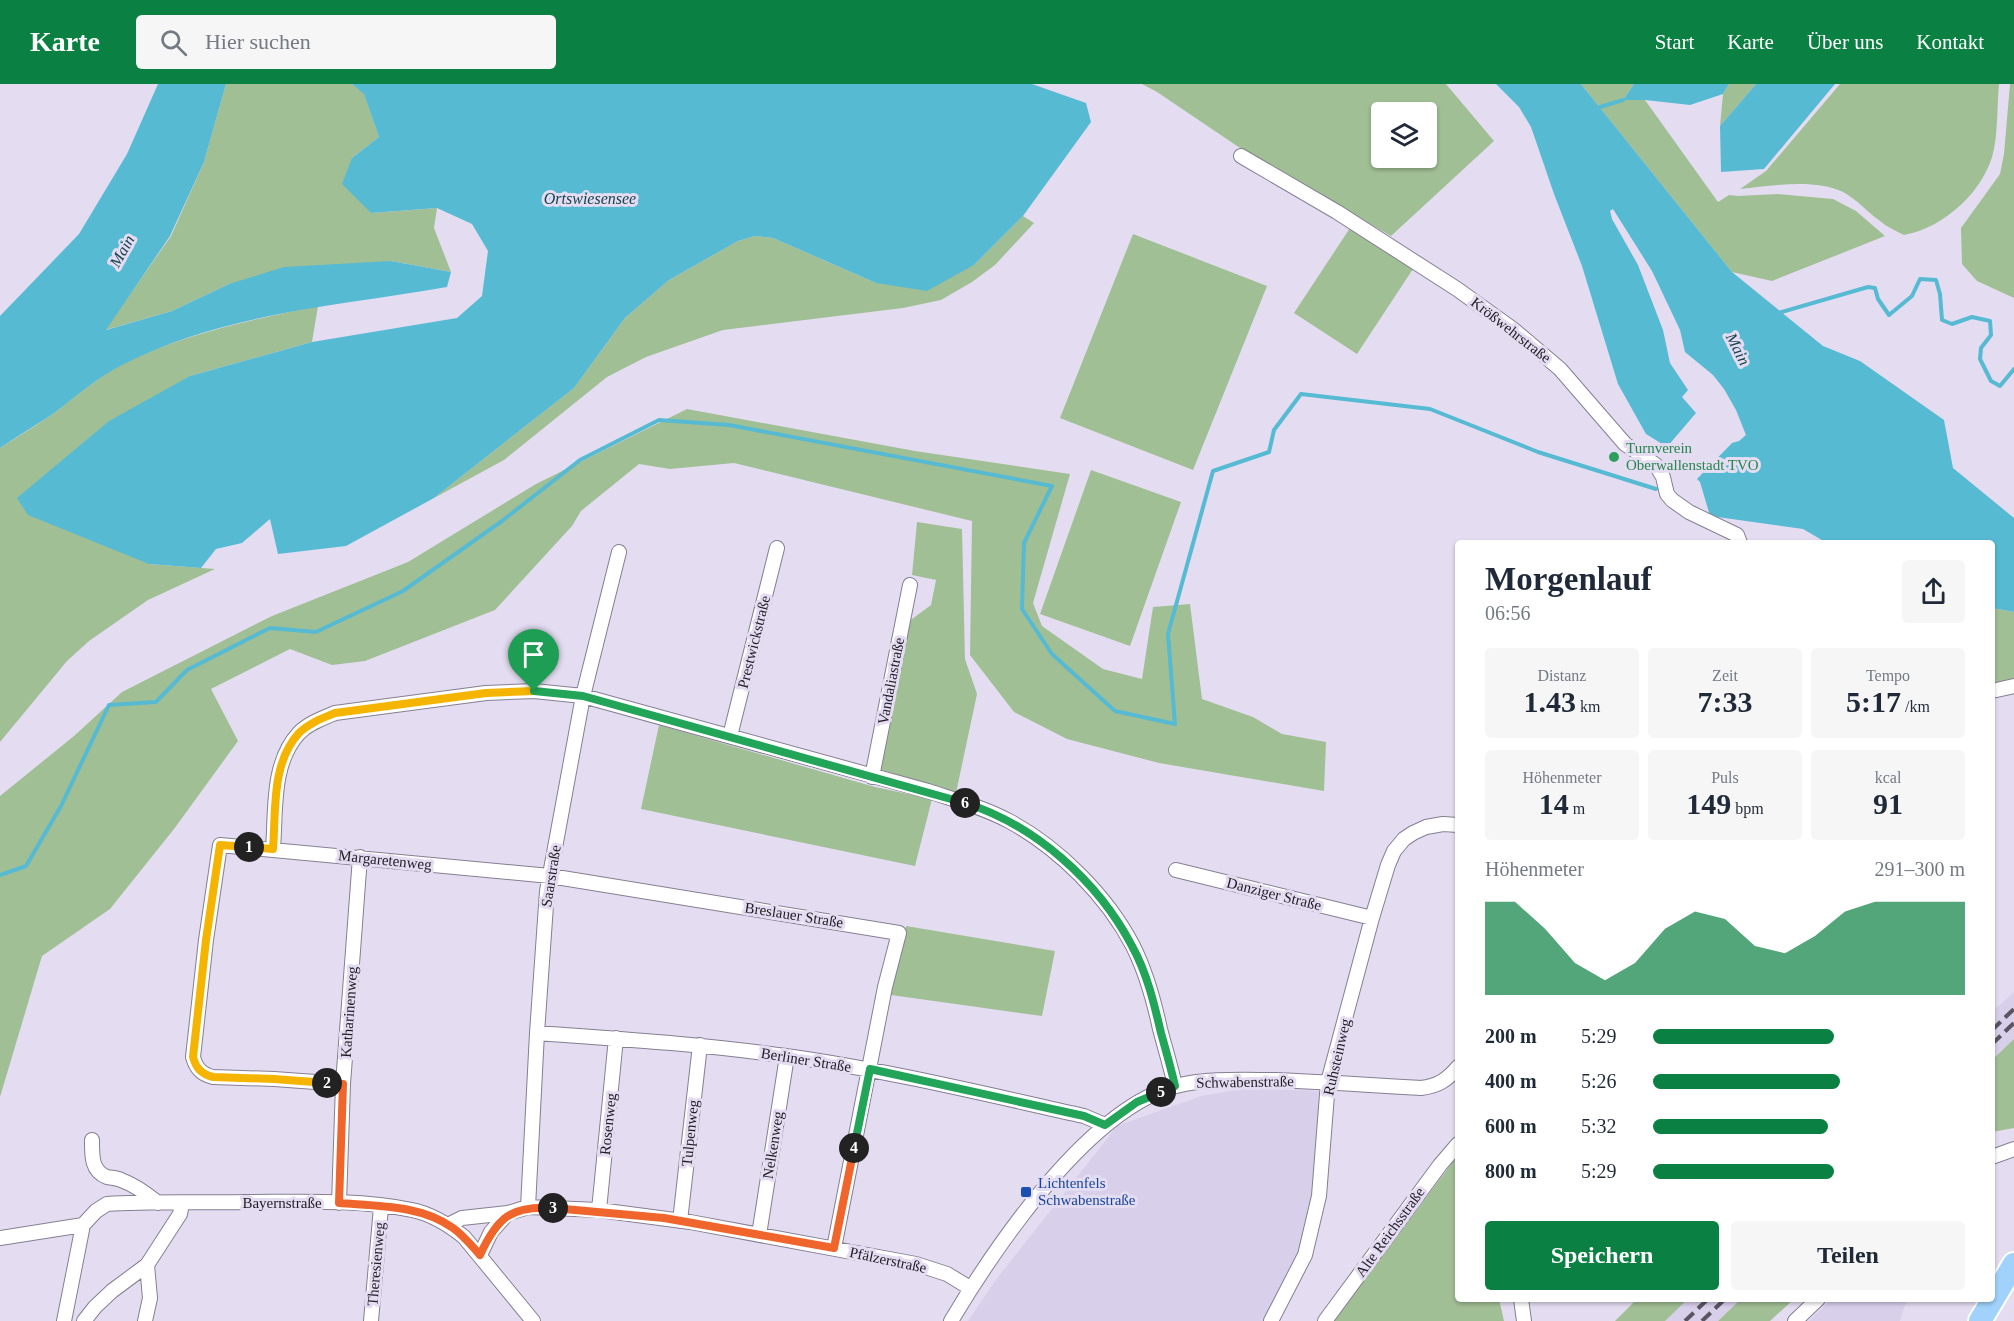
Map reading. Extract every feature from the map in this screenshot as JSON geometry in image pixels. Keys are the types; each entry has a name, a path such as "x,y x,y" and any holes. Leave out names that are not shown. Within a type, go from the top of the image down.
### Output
{"highway":[{"path":"1995,1296 2014,1264"},
{"path":"1991,1321 2014,1270"},
{"path":"1980,1321 1991,1302"}],"street":[{"name":"Krößwehrstraße","path":"1241,156 1337,212 1457,289 1514,330 1560,369 1625,444 1656,465 1663,477 1666,494 1672,500 1689,512 1737,535 1739,540"},
{"name":"Prestwickstraße","path":"730,736 777,548"},
{"name":"Saarstraße","path":"528,1207 537,1033 550,876 583,696 620,552"},
{"name":"Vandaliastraße","path":"872,777 910,585"},
{"path":"1995,689 2014,686"},
{"path":"273,849 278,781 284,756 299,733 318,720 335,713 486,693 534,691 583,696 928,791 978,807 1010,822 1060,857 1084,879 1112,913 1133,947 1154,999 1175,1086"},
{"name":"Ruhsteinweg","path":"1271,1321 1305,1256 1319,1196 1328,1082 1372,918 1394,852 1413,832 1443,824 1455,825"},
{"name":"Margaretenweg","path":"343,1084 213,1077 204,1075 196,1066 193,1057 206,940 220,845 550,876"},
{"name":"Katharinenweg","path":"339,1203 343,1084 360,857"},
{"name":"Danziger Straße","path":"1176,870 1372,918"},
{"name":"Breslauer Straße","path":"550,876 899,933 885,987 870,1069"},
{"name":"Berliner Straße","path":"537,1033 700,1045 870,1069 1084,1116 1105,1125"},
{"name":"Rosenweg","path":"599,1210 616,1038"},
{"name":"Tulpenweg","path":"680,1221 700,1045"},
{"name":"Nelkenweg","path":"759,1235 787,1056"},
{"path":"834,1248 870,1069"},
{"name":"Schwabenstraße","path":"951,1321 970,1288 1038,1195 1105,1125 1137,1102 1175,1086 1202,1081 1238,1079 1421,1088 1436,1086 1455,1071"},
{"path":"92,1140 92,1160 97,1170 105,1176 122,1180 143,1191 158,1203"},
{"name":"Alte Reichsstraße","path":"1325,1321 1455,1148"},
{"path":"1995,1156 2014,1149"},
{"path":"84,1321 112,1291 147,1264 180,1214 182,1203"},
{"name":"Bayernstraße","path":"83,1226 96,1211 107,1204 339,1203 413,1210 448,1225 464,1237 533,1321"},
{"name":"Theresienweg","path":"371,1321 381,1207"},
{"name":"Pfälzerstraße","path":"448,1225 462,1218 508,1214 528,1207 599,1210 680,1221 916,1264 947,1274 970,1288"},
{"path":"480,1255 491,1232 508,1214"},
{"path":"0,1238 83,1226 64,1321"},
{"path":"145,1321 150,1298 147,1264"},
{"path":"1521,1302 1524,1321"},
{"path":"1795,1321 1815,1302"}],"shaded area":[{"path":"2014,992 2014,1039 1995,1057 1995,1009"},
{"path":"1247,1088 1319,1091 1314,1201 1304,1243 1267,1321 968,1321 995,1281 1117,1126 1201,1096"},
{"path":"1685,1302 1738,1302 1718,1321 1665,1321"},
{"path":"1828,1302 1906,1302 1900,1321 1809,1321"}],"green space":[{"path":"226,84 352,84 364,93 379,137 352,158 371,213 437,208 434,228 451,272 391,261 229,284 172,311 105,330 171,236 204,162"},
{"path":"1142,84 1446,84 1494,141 1391,236 1243,150"},
{"path":"1581,84 1634,84 1623,100 1645,100 1718,202 1729,195 1777,194 1833,199 1856,211 1885,236 1772,281 1732,272"},
{"path":"1729,84 1756,84 1720,126 1723,94"},
{"path":"1840,84 1999,84 1994,149 1982,179 1973,192 1948,216 1919,231 1904,235 1883,223 1848,195 1832,188 1792,184 1740,189 1766,171"},
{"path":"2010,84 2014,84 2014,298 1977,281 1962,264 1961,228 2000,174"},
{"path":"1023,216 1034,223 995,265 941,300 903,308 723,330 646,357 607,377 504,460 434,498 574,388 625,318 669,280 738,241 755,236 773,238 876,283 974,265"},
{"path":"1350,228 1413,269 1357,354 1294,313"},
{"path":"1133,234 1267,286 1193,470 1060,418"},
{"path":"318,306 312,342 190,376 149,564 215,569 148,600 89,641 67,661 0,742 0,448 125,363 195,335"},
{"path":"687,409 915,451 1070,474 1033,603 1042,626 1103,669 1142,679 1153,607 1190,604 1202,699 1253,717 1282,734 1326,742 1324,791 1159,763 1067,739 1014,712 970,655 972,521 734,463 670,469 639,464 581,511 572,526 495,610 365,661 332,665 290,649 211,689 238,741 174,829 110,909 42,956 0,1097 0,796 74,736 122,692 272,616 408,562 536,484"},
{"path":"1091,470 1181,502 1130,646 1040,614"},
{"path":"917,522 962,529 965,659 977,694 956,793 879,769 908,622 931,605 936,580 912,575"},
{"path":"1995,609 2014,612 2014,679 1995,683"},
{"path":"659,725 875,787 932,799 915,866 641,809"},
{"path":"906,926 1055,951 1042,1016 891,995"},
{"path":"2014,1039 2014,1128 1995,1131 1995,1057"},
{"path":"1455,1159 1455,1302 1500,1302 1504,1321 1334,1321"},
{"path":"1634,1302 1685,1302 1665,1321 1615,1321"},
{"path":"1738,1302 1791,1302 1770,1321 1718,1321"}],"water":[{"name":"Main","path":"158,84 226,84 204,162 170,236 106,330 172,311 229,284 284,267 391,261 451,272 447,287 323,306 241,322 162,347 104,376 50,416 0,448 0,316 79,234 127,154"},
{"name":"Ortswiesensee","path":"352,84 1032,84 1086,103 1091,122 1023,216 974,265 927,291 876,283 773,238 755,236 738,241 669,280 625,318 574,388 434,498 346,546 278,554 270,519 242,543 216,549 201,568 149,564 28,515 17,498 109,421 190,376 312,342 457,318 482,296 488,251 472,224 437,208 371,213 342,184 352,158 379,137 364,94"},
{"name":"Main","path":"1496,84 1581,84 1732,272 1823,346 1860,361 1944,420 1953,468 2014,518 2014,612 1995,609 1995,540 1822,540 1803,529 1710,516 1700,482 1697,479 1732,443 1746,435 1736,410 1713,375 1685,352 1680,330 1652,271 1613,209 1610,211 1612,219 1638,265 1663,330 1670,363 1688,390 1682,397 1696,413 1667,447 1646,434 1618,384 1582,266 1531,127 1519,107"},
{"path":"1634,84 1729,84 1723,94 1690,105 1623,100"},
{"path":"1756,84 1835,84 1764,169 1721,172 1720,126"}],"waterway":[{"path":"1600,107 1623,100"},
{"path":"1778,313 1868,287 1875,288 1878,299 1889,315 1912,296 1920,279 1936,280 1940,294 1942,320 1952,324 1972,317 1990,321 1991,335 1981,348 1980,359 1991,381 2000,386 2014,369"},
{"path":"0,875 26,866 61,806 109,705 156,702 187,670 270,628 316,632 403,591 502,521 580,460 659,420 729,425 1052,486 1024,543 1022,609 1052,654 1115,711 1175,724 1168,634 1213,471 1269,452 1274,430 1301,394 1430,409 1538,452 1656,489"}],"railway":[{"path":"1995,1027 2014,1009"},
{"path":"1995,1041 2014,1023"},
{"path":"1685,1321 1705,1302"},
{"path":"1702,1321 1722,1302"}],"place":[{"name":"Turnverein Oberwallenstadt TVO","path":"1614,457"},
{"name":"Lichtenfels Schwabenstraße","path":"1026,1192"}],"route":[{"path":"534,691 583,696 730,736 928,791 978,807 1010,822 1060,857 1084,879 1112,913 1133,947 1154,999 1175,1086 1137,1102 1105,1125 1084,1116 870,1069 834,1248 664,1218 599,1210 528,1207 508,1214 491,1232 480,1255 454,1228 435,1218 413,1210 339,1203 343,1084 213,1077 204,1075 196,1066 193,1057 206,940 220,845 273,849 278,781 284,756 299,733 318,720 335,713 486,693 534,691"}]}
